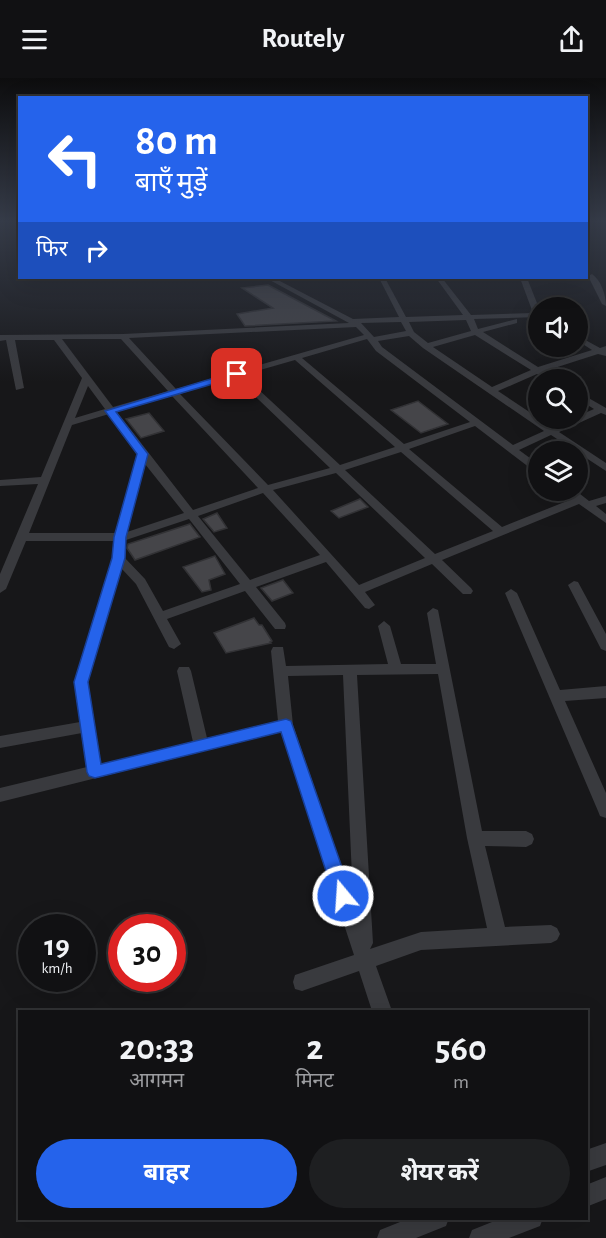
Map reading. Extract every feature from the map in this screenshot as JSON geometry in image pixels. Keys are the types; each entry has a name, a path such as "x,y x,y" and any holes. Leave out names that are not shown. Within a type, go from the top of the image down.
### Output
{"street":[{"path":"593,276 606,304"},
{"path":"270,279 355,323 379,349 528,461"},
{"path":"383,279 411,333 426,346 528,413"},
{"path":"440,279 469,317 475,331 536,369"},
{"path":"524,279 531,297"},
{"path":"19,388 5,338 123,336 528,315"},
{"path":"426,346 528,318"},
{"path":"68,423 296,357 370,338 411,333"},
{"path":"123,336 172,393 265,489 369,605"},
{"path":"57,338 143,454 280,626"},
{"path":"588,343 604,352"},
{"path":"542,369 604,352"},
{"path":"296,357 501,532"},
{"path":"237,374 467,591"},
{"path":"493,390 528,374"},
{"path":"0,590 86,379"},
{"path":"588,401 604,411"},
{"path":"588,417 604,411"},
{"path":"21,537 120,537 476,423"},
{"path":"512,449 552,429 569,441"},
{"path":"95,772 81,682 118,558 120,537 143,454"},
{"path":"588,455 606,468"},
{"path":"0,483 45,480"},
{"path":"357,590 501,532 584,503 606,500"},
{"path":"581,501 606,519"},
{"path":"160,616 327,557"},
{"path":"118,558 141,582 174,644"},
{"path":"574,585 606,646"},
{"path":"512,593 556,696 602,793 606,811"},
{"path":"433,613 475,838 498,937"},
{"path":"384,626 396,669"},
{"path":"278,651 286,725 382,1010"},
{"path":"280,670 444,669"},
{"path":"350,670 364,960"},
{"path":"184,671 201,746"},
{"path":"556,696 606,692"},
{"path":"0,795 286,725"},
{"path":"0,742 88,726"},
{"path":"475,838 526,838"},
{"path":"302,982 420,941 551,934"},
{"path":"588,1160 606,1154"},
{"path":"588,1195 606,1188"},
{"path":"388,1238 433,1220"},
{"path":"480,1238 527,1220"}],"building":[{"path":"268,285 336,321 245,326 237,314 273,308 242,288"},
{"path":"418,401 448,424 421,433 391,410"},
{"path":"149,413 164,431 141,438 126,419"},
{"path":"360,499 368,507 339,518 331,511"},
{"path":"217,513 227,528 214,532 203,519"},
{"path":"190,524 200,537 135,560 127,548 128,544"},
{"path":"215,556 225,574 209,580 211,590 202,592 183,567"},
{"path":"283,580 293,593 272,601 261,588"},
{"path":"254,618 259,625 262,625 271,643 226,653 214,633"}],"route":[{"path":"237,374 110,411 143,454 120,537 118,558 81,682 95,772 286,725 343,896"}]}
